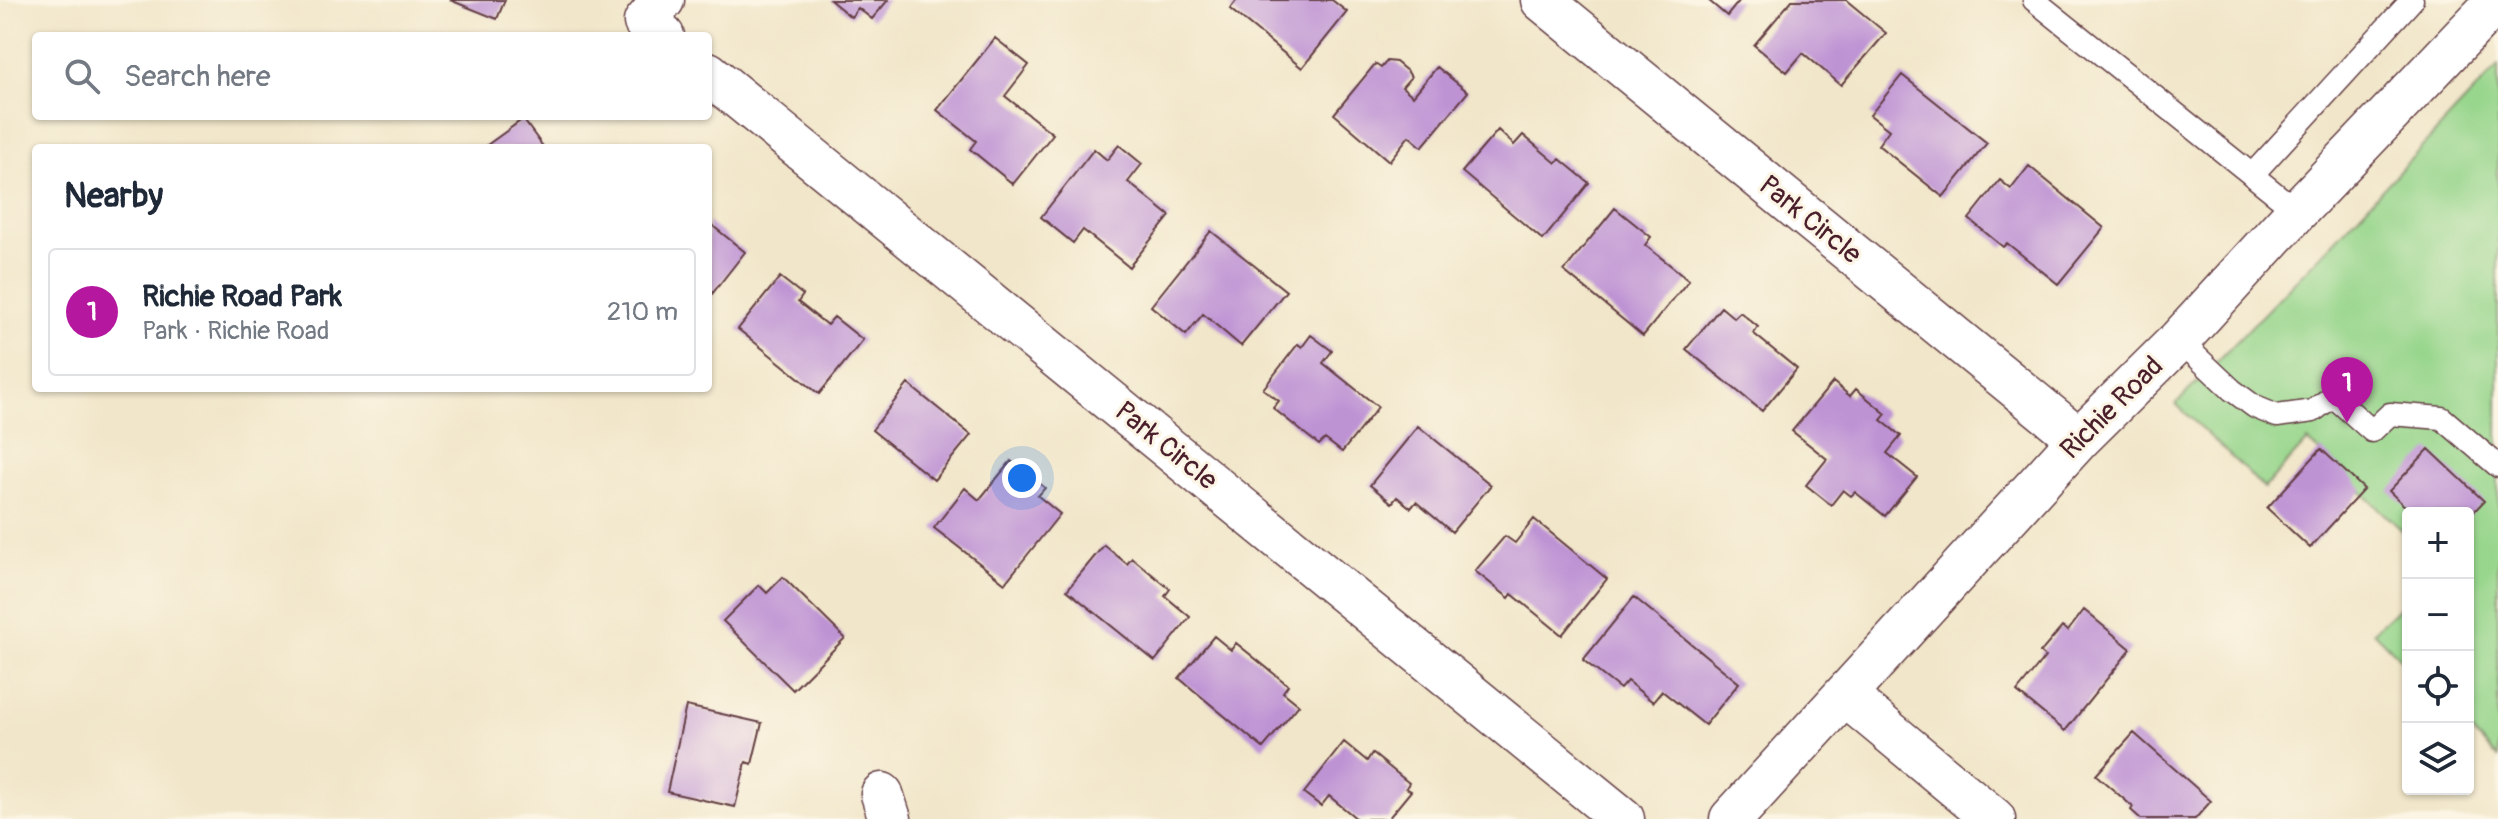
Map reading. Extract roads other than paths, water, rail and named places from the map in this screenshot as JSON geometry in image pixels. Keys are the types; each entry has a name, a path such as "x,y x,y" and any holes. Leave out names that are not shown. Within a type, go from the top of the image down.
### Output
{"street":[{"path":"658,32 645,22 663,0"},
{"name":"Park Circle","path":"1542,0 2079,439"},
{"name":"Richie Road","path":"1731,819 2079,439 2179,340 2495,3"},
{"name":"Park Circle","path":"712,76 1623,819"},
{"path":"1846,696 1994,819"}],"lane":[{"path":"2034,0 2297,211"},
{"path":"2252,175 2412,0"},
{"path":"2179,340 2232,390 2255,407 2277,416 2313,411 2333,396 2372,431 2390,414 2442,418 2498,466"}],"place":[{"name":"Richie Road Park","path":"2347,423"}]}
